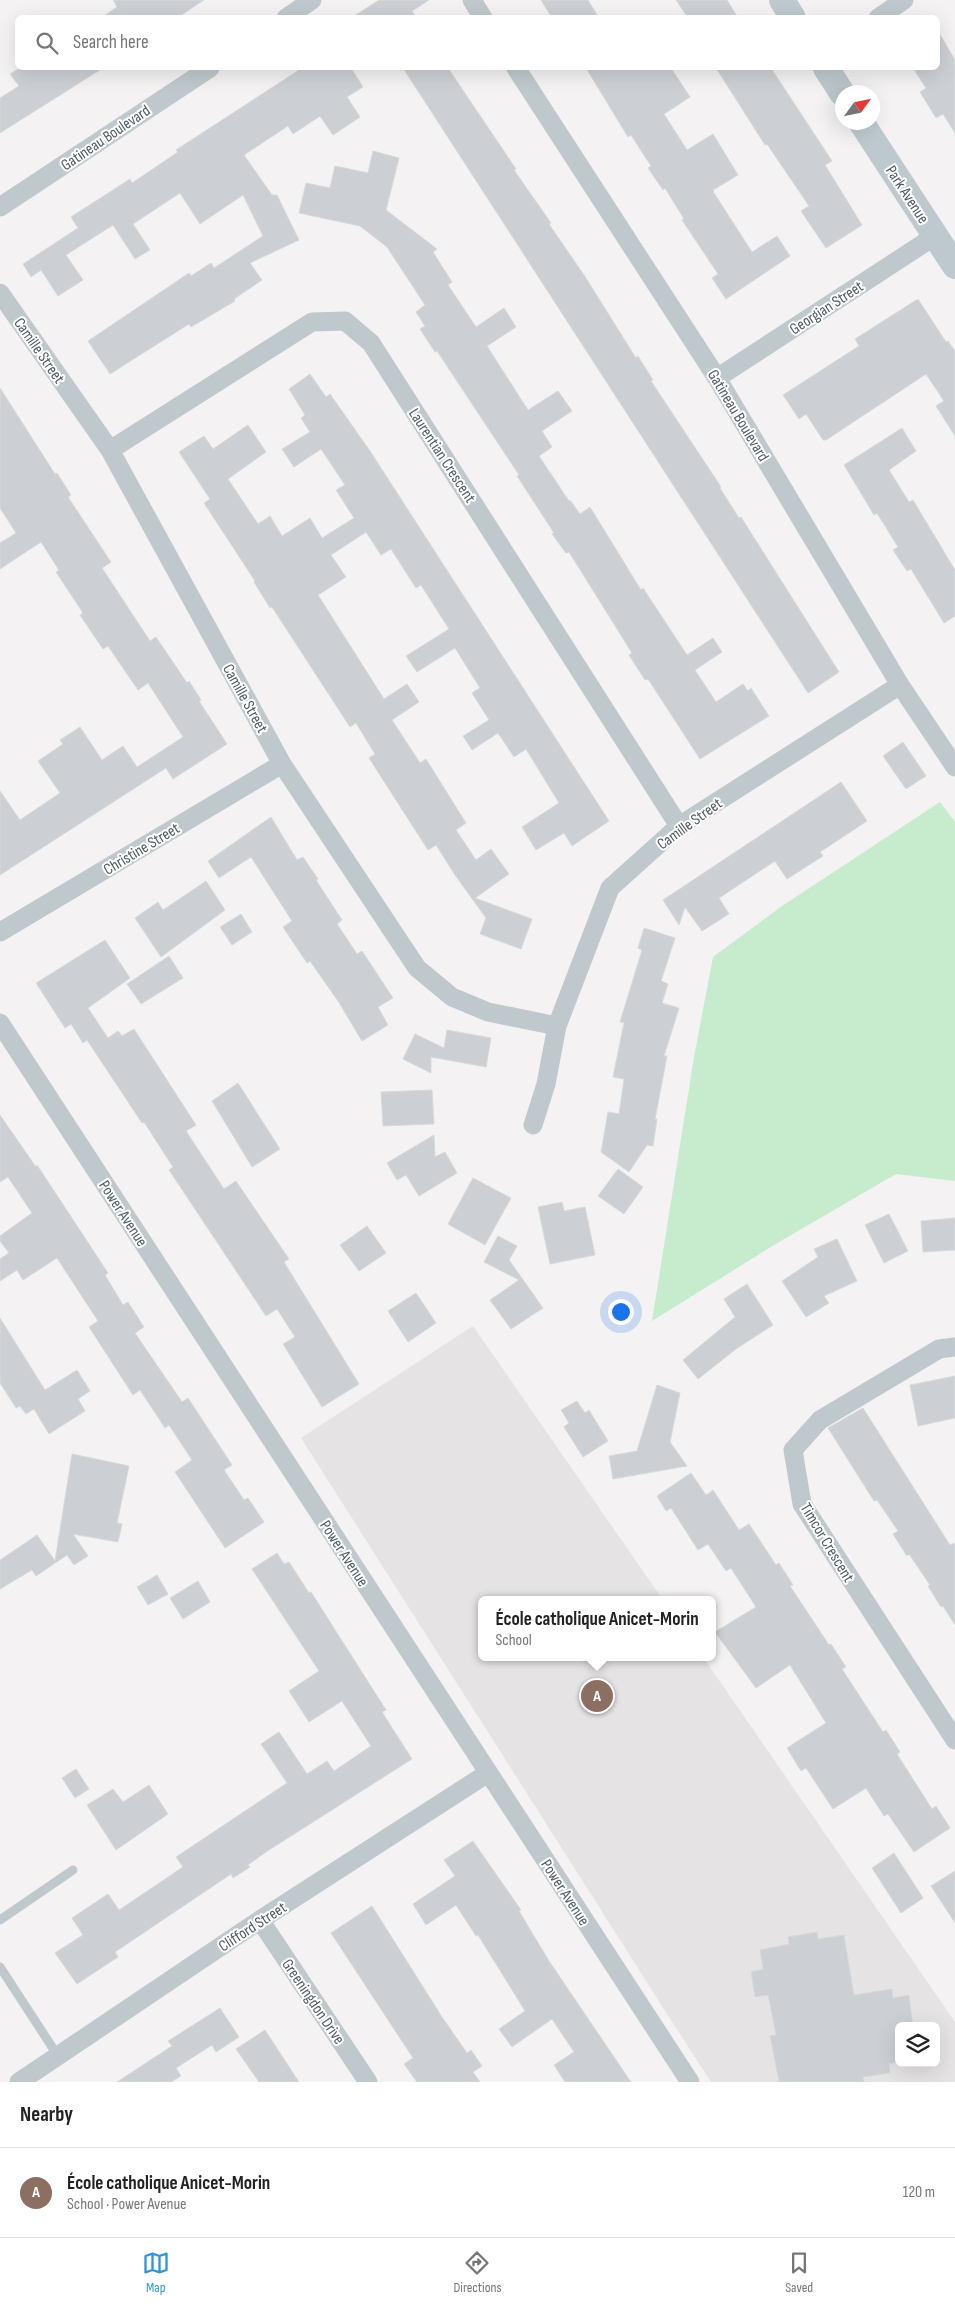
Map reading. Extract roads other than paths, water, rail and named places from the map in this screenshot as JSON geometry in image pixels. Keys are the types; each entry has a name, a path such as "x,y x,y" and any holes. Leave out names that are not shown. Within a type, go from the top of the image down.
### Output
{"street":[{"path":"290,15 312,0"},
{"path":"472,0 481,15"},
{"path":"782,0 791,15"},
{"path":"882,15 904,0"},
{"name":"Gatineau Boulevard","path":"0,207 207,70"},
{"name":"Gatineau Boulevard","path":"517,70 717,378 900,685 955,767"},
{"path":"827,70 837,85"},
{"name":"Park Avenue","path":"867,130 955,266"},
{"name":"Georgian Street","path":"717,378 935,236"},
{"name":"Camille Street","path":"0,293 110,450 282,764 417,968 452,997 488,1012 557,1026"},
{"name":"Laurentian Crescent","path":"110,450 312,322 345,321 371,343 679,826"},
{"name":"Camille Street","path":"533,1125 546,1084 557,1026 610,888 679,826 900,685"},
{"name":"Christine Street","path":"0,932 282,764"},
{"name":"Power Avenue","path":"0,1023 690,2082"},
{"name":"Timcor Crescent","path":"955,1347 939,1349 820,1420 793,1450 802,1504 955,1740"},
{"name":"Clifford Street","path":"19,2082 260,1920 488,1773"},
{"name":"Greeningdon Drive","path":"260,1920 368,2082"}],"lane":[{"path":"0,1920 72,1870"},
{"path":"0,1966 58,2056"}],"place":[{"name":"École catholique Anicet-Morin","path":"597,1696"}]}
